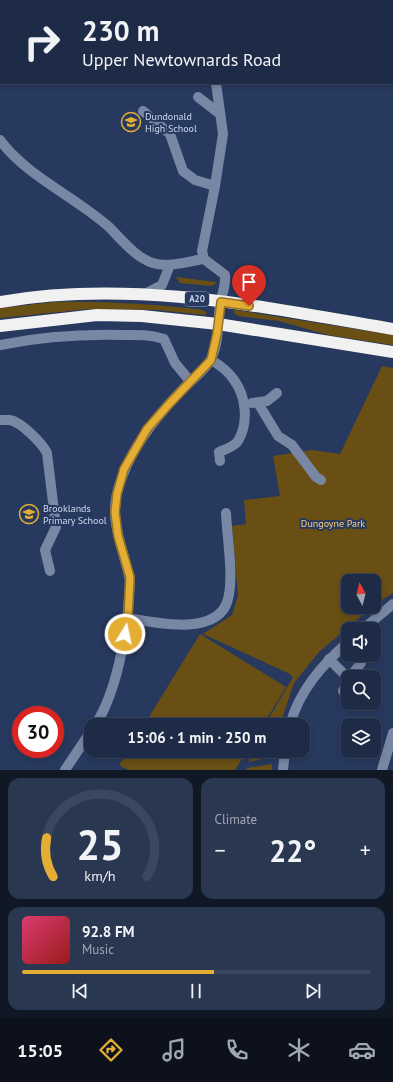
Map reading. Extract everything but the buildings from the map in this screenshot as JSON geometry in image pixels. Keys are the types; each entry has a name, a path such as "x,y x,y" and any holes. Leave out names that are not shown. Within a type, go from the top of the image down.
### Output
{"highway":[{"name":"A20","path":"0,302 42,296 93,292 143,294 221,302 393,328"},
{"name":"A20","path":"0,326 97,315 142,316 218,324 393,352"}],"street":[{"path":"100,718 109,699 128,618 130,577 118,536 115,512 117,494 124,469 147,429 211,360 221,302 226,286 225,275 204,259 202,251 215,186 223,134 216,84"},
{"path":"198,97 220,114"},
{"path":"143,111 170,134 183,171 195,180 215,186"},
{"path":"0,140 16,157 104,222 140,256 153,263 170,265 204,259"},
{"path":"143,294 162,285 170,265"},
{"path":"0,345 58,336 96,334 152,335 164,339 175,364 190,381"},
{"path":"211,360 224,368 235,380 245,403 243,429 237,442 230,448 219,452 220,462"},
{"path":"245,403 268,401 277,393"},
{"path":"258,403 278,436 292,445 316,477 321,480"},
{"path":"0,420 11,420 19,424 43,446 47,453 56,527 45,550 50,571"},
{"path":"128,618 164,625 193,625 208,621 220,612 228,600 230,583 226,513"},
{"path":"371,622 393,604"},
{"path":"292,718 294,710 306,688 329,659 341,648"},
{"path":"329,659 341,670"},
{"path":"355,670 361,663"},
{"path":"382,770 393,733"},
{"path":"65,770 84,742"},
{"path":"283,770 284,758"}],"green space":[{"path":"176,277 217,282 212,286 180,283"},
{"path":"54,302 91,302 166,306 203,310 207,313 205,315 158,310 89,309 0,318 0,308"},
{"path":"235,310 393,335 393,345 328,335 279,321 238,316 233,312"},
{"name":"Dungoyne Park","path":"382,366 393,368 393,593 381,601 381,574 341,574 341,614 364,614 354,622 341,622 341,633 319,652 294,683 282,718 269,718 293,677 290,674 203,634 232,615 238,596 232,526 246,524 244,500 280,496 273,456 312,450 340,454"},
{"path":"200,634 286,687 267,718 148,718"},
{"path":"124,758 243,758 235,770 128,770 119,765"},
{"path":"250,758 268,758 248,762"},
{"path":"272,764 272,770 246,770 247,768"}],"place":[{"name":"Dundonald High School","path":"131,122"},
{"name":"Brooklands Primary School","path":"29,514"}],"route":[{"path":"125,634 128,618 130,577 122,554 115,512 117,494 124,469 147,429 211,360 217,334 221,302 249,306"}]}
